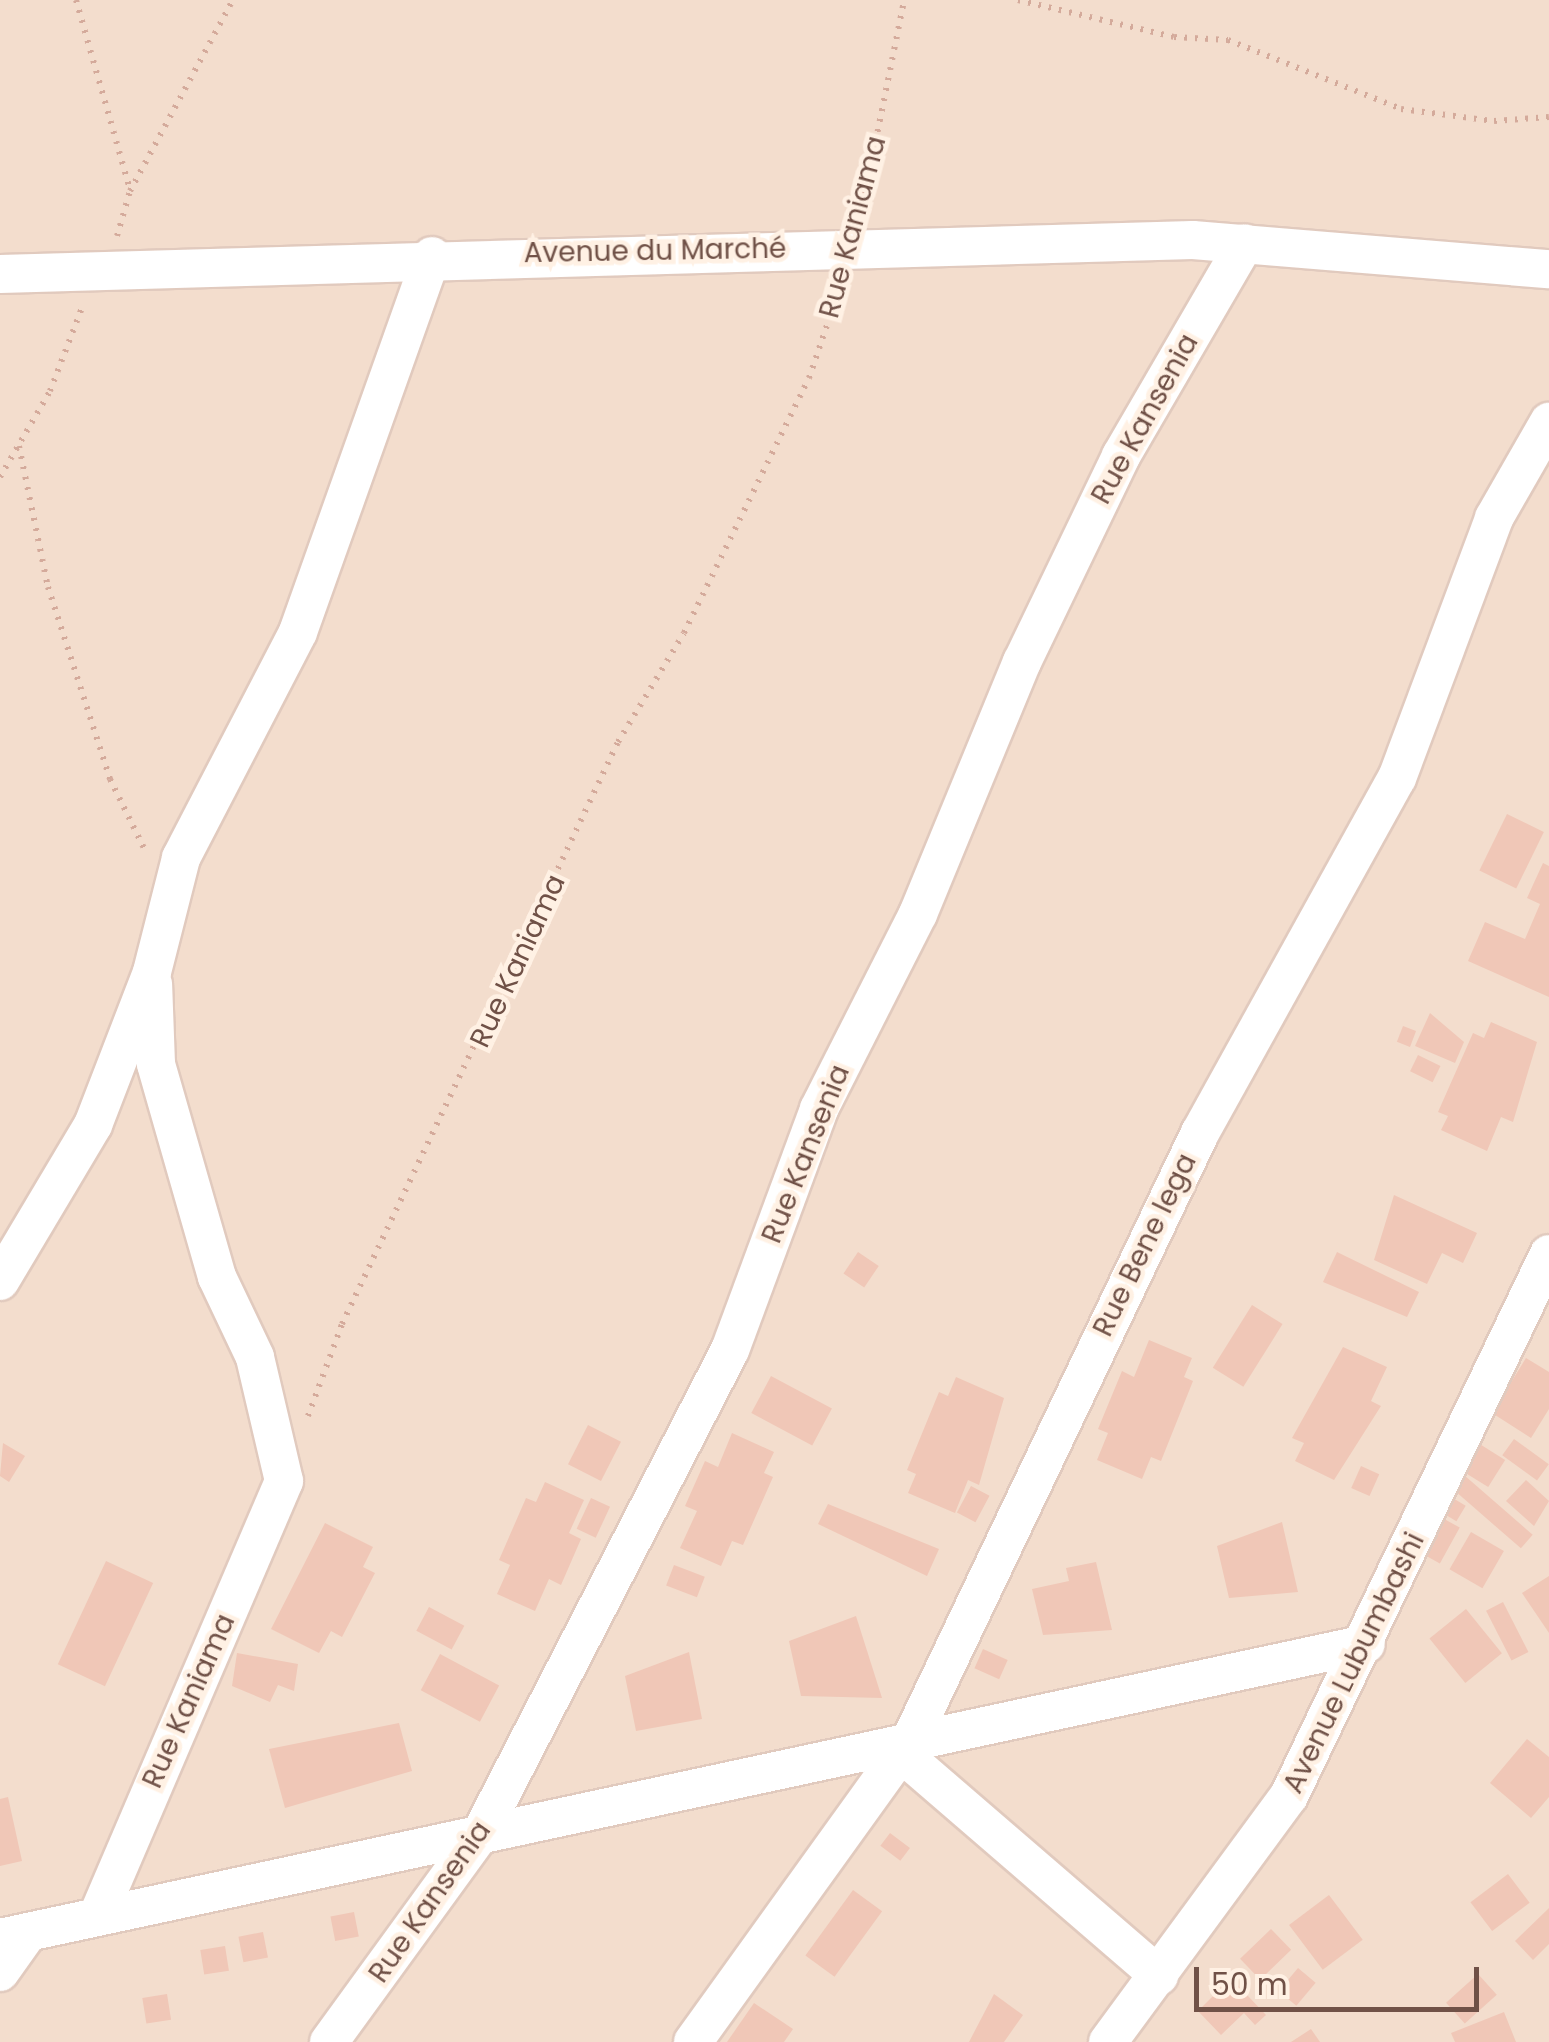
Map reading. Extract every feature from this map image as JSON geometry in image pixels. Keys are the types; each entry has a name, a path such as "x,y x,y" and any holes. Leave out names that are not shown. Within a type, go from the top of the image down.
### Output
{"street":[{"name":"Avenue du Marché","path":"0,274 432,256 854,246 1246,244 1549,269"},
{"name":"Rue Kansenia","path":"329,2042 481,1833 730,1350 818,1109 918,914 1121,456 1246,244"},
{"path":"0,1281 12,1250 93,1125 152,972 181,858 298,632 432,256"},
{"name":"Rue Bene lega","path":"694,2042 906,1745 1192,1149 1397,778 1494,518 1549,422"},
{"path":"152,972 156,1064 217,1277 269,1404 284,1481"},
{"name":"Avenue Lubumbashi","path":"1108,2042 1289,1796 1366,1644 1549,1254"},
{"name":"Rue Kaniama","path":"98,1915 284,1481"},
{"path":"0,1972 13,1936 98,1915 1366,1644"},
{"path":"906,1745 1158,1976"}],"path":[{"path":"76,0 130,190"},
{"name":"Rue Kaniama","path":"284,1481 342,1324 618,742 684,633 809,378 854,246 904,0"},
{"path":"1018,0 1174,37 1228,40 1401,108 1494,121 1549,116"},
{"path":"19,446 48,587 110,778 153,867"}],"shaded area":[{"path":"0,0 1549,0 1549,2042 0,2042"}],"building":[{"path":"1507,814 1544,832 1516,889 1479,871"},
{"path":"1543,863 1549,866 1549,997 1468,961 1485,922 1525,939 1540,904 1527,898"},
{"path":"1430,1013 1464,1042 1455,1063 1415,1046"},
{"path":"1491,1022 1537,1042 1513,1122 1501,1117 1487,1151 1441,1130 1448,1116 1438,1112 1473,1033 1484,1038"},
{"path":"1403,1026 1416,1031 1410,1047 1397,1042"},
{"path":"1418,1055 1440,1066 1433,1082 1410,1071"},
{"path":"1394,1195 1477,1233 1463,1263 1442,1253 1427,1284 1374,1260"},
{"path":"858,1252 879,1266 864,1288 843,1274"},
{"path":"1337,1252 1419,1292 1407,1317 1323,1282"},
{"path":"1252,1305 1283,1324 1243,1387 1213,1368"},
{"path":"1149,1340 1192,1358 1184,1377 1193,1381 1161,1461 1151,1457 1142,1479 1097,1460 1108,1433 1098,1429 1122,1371 1134,1377"},
{"path":"1343,1347 1387,1367 1371,1401 1381,1406 1334,1480 1295,1461 1304,1443 1292,1438"},
{"path":"1526,1358 1549,1372 1549,1409 1531,1438 1492,1413"},
{"path":"771,1376 832,1408 812,1445 751,1413"},
{"path":"956,1377 1004,1398 979,1485 968,1480 955,1513 908,1493 916,1474 907,1470 939,1392 948,1396"},
{"path":"588,1425 621,1442 601,1481 568,1464"},
{"path":"732,1433 774,1452 764,1473 773,1477 743,1545 732,1541 721,1566 680,1548 697,1511 685,1506 705,1461 718,1467"},
{"path":"1514,1439 1549,1464 1537,1480 1502,1455"},
{"path":"3,1443 25,1456 9,1482 0,1476"},
{"path":"1478,1443 1505,1460 1488,1487 1461,1470"},
{"path":"1361,1466 1379,1474 1370,1496 1351,1488"},
{"path":"1464,1475 1533,1535 1521,1548 1452,1489"},
{"path":"1526,1480 1549,1501 1534,1526 1506,1501"},
{"path":"545,1482 584,1500 569,1533 581,1539 561,1585 549,1579 535,1611 497,1594 510,1565 499,1560 526,1498 536,1502"},
{"path":"971,1486 990,1496 975,1522 957,1512"},
{"path":"1446,1494 1466,1506 1456,1521 1437,1509"},
{"path":"591,1498 610,1507 596,1538 577,1529"},
{"path":"828,1504 939,1549 927,1576 818,1524"},
{"path":"1437,1515 1460,1528 1440,1563 1417,1551"},
{"path":"1282,1522 1298,1592 1229,1598 1217,1546"},
{"path":"325,1523 373,1547 363,1567 375,1573 342,1637 331,1631 319,1653 271,1629"},
{"path":"1471,1532 1504,1551 1482,1588 1450,1569"},
{"path":"106,1561 153,1583 105,1686 58,1664"},
{"path":"1096,1562 1112,1630 1043,1635 1032,1589 1069,1581 1066,1568"},
{"path":"674,1565 705,1577 697,1597 666,1586"},
{"path":"1549,1576 1549,1633 1522,1593"},
{"path":"1503,1602 1528,1652 1511,1661 1486,1611"},
{"path":"429,1607 464,1626 452,1650 416,1631"},
{"path":"1466,1609 1502,1653 1465,1683 1429,1639"},
{"path":"856,1616 882,1698 801,1696 789,1641"},
{"path":"983,1649 1008,1660 999,1679 974,1668"},
{"path":"689,1652 702,1719 636,1731 625,1676"},
{"path":"237,1653 298,1664 294,1691 278,1685 270,1702 232,1686"},
{"path":"440,1654 499,1685 480,1722 421,1690"},
{"path":"399,1723 412,1771 285,1808 269,1749"},
{"path":"1527,1739 1549,1757 1549,1797 1531,1818 1490,1783"},
{"path":"8,1797 22,1861 0,1866 0,1799"},
{"path":"890,1833 910,1848 900,1861 880,1846"},
{"path":"1508,1874 1530,1903 1492,1931 1470,1902"},
{"path":"853,1890 882,1911 835,1977 805,1956"},
{"path":"1329,1895 1363,1940 1323,1970 1289,1925"},
{"path":"1549,1908 1549,1944 1533,1960 1515,1941"},
{"path":"354,1912 359,1937 335,1941 330,1917"},
{"path":"1271,1929 1291,1950 1260,1980 1240,1959"},
{"path":"263,1932 268,1958 243,1962 238,1937"},
{"path":"225,1946 229,1971 204,1975 200,1950"},
{"path":"1298,1968 1316,1983 1296,2006 1279,1991"},
{"path":"1478,1974 1497,1995 1465,2024 1446,2003"},
{"path":"1231,1978 1266,2015 1255,2025 1244,2013 1221,2035 1198,2011"},
{"path":"167,1994 171,2020 146,2024 142,1998"},
{"path":"994,1994 1023,2015 1004,2042 969,2042"},
{"path":"754,2003 793,2029 784,2042 727,2042"},
{"path":"1504,2012 1516,2042 1455,2042 1451,2033"},
{"path":"1311,2029 1320,2042 1291,2042"}]}
